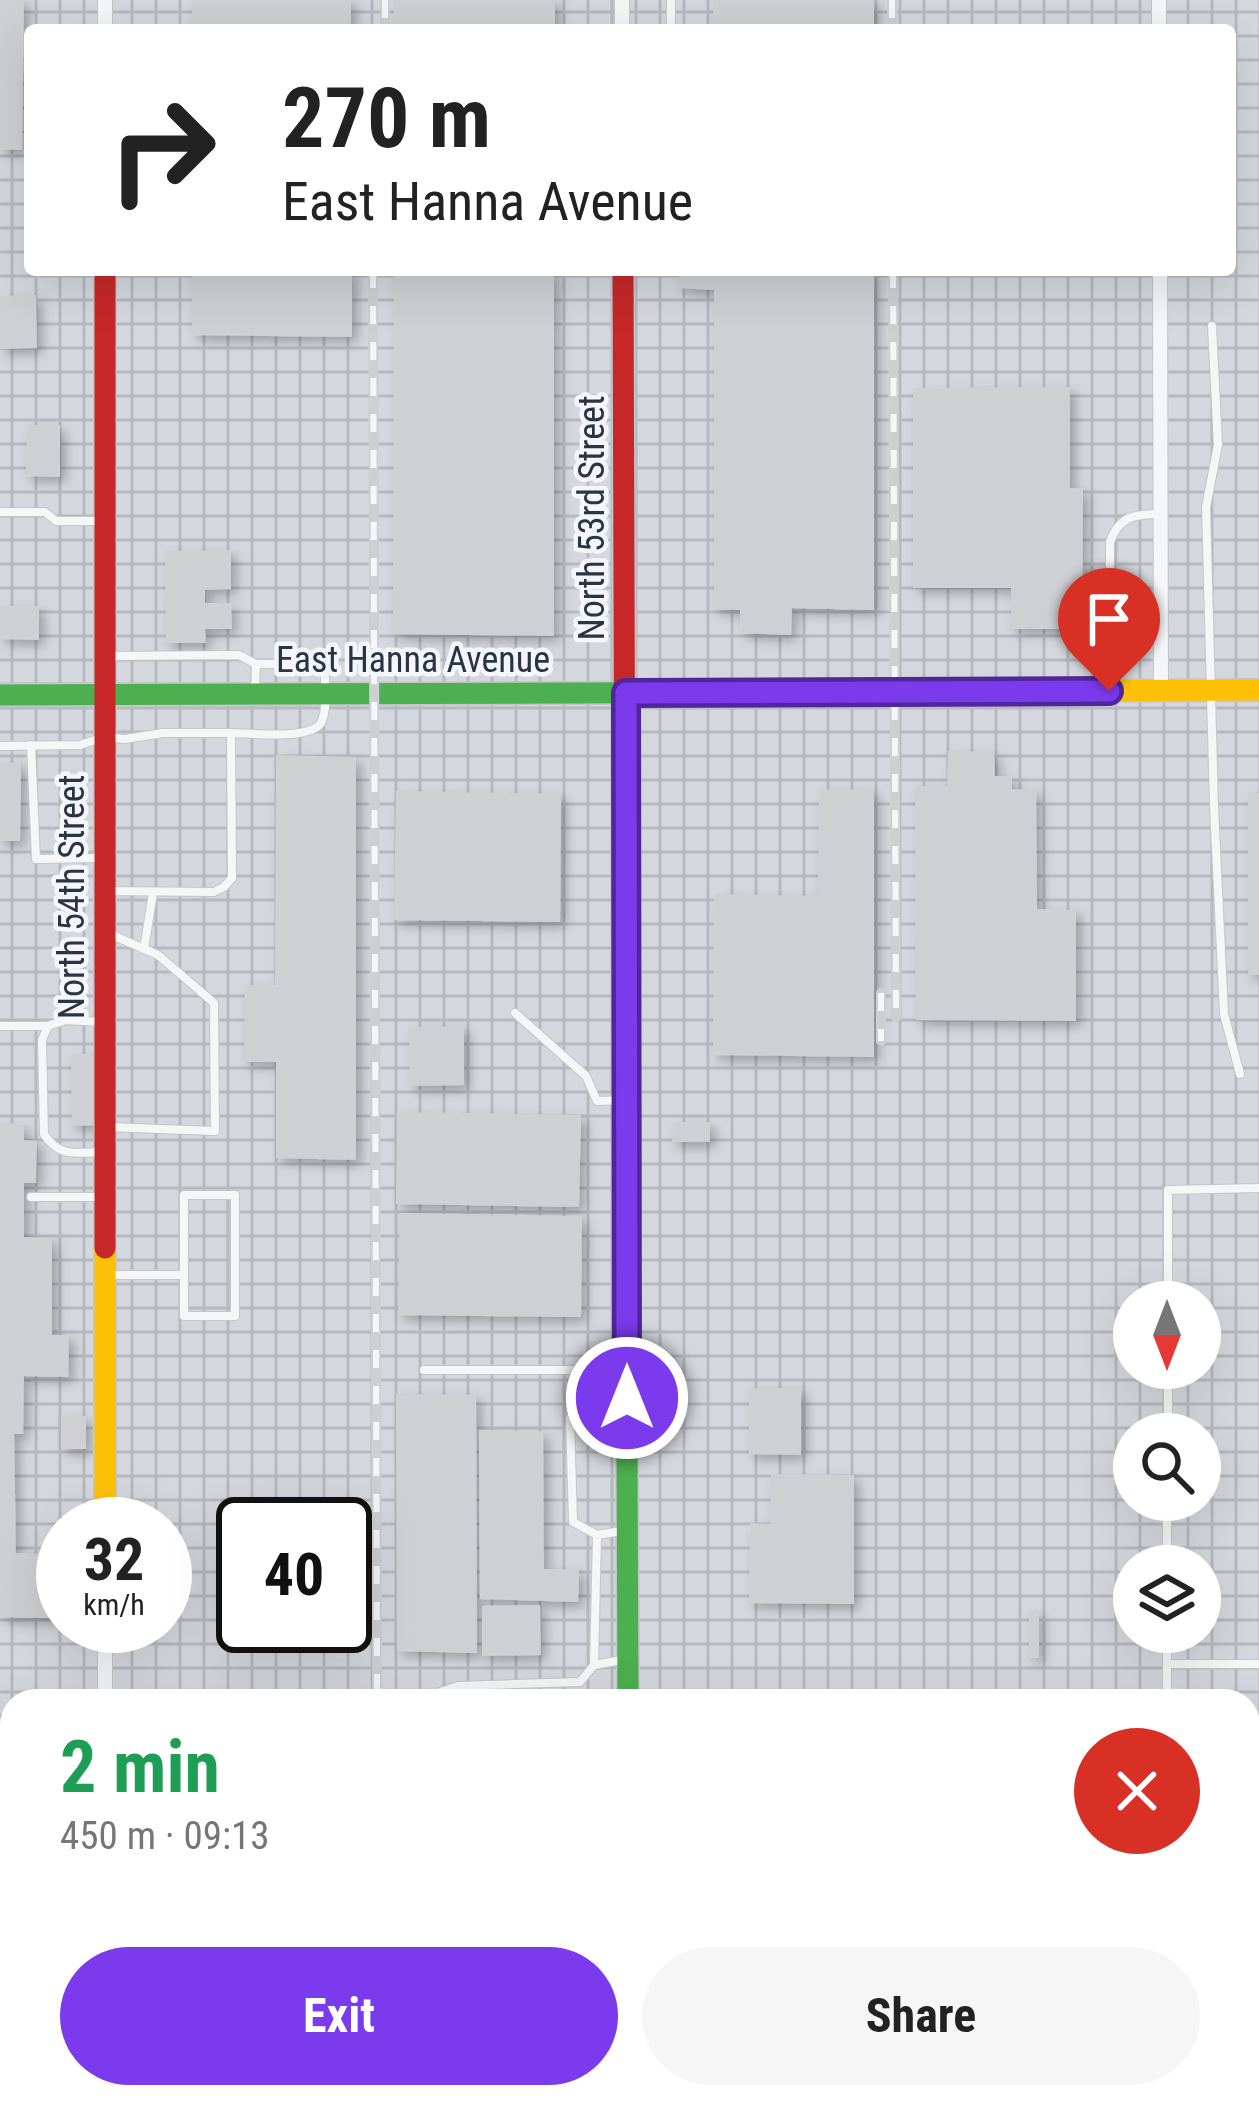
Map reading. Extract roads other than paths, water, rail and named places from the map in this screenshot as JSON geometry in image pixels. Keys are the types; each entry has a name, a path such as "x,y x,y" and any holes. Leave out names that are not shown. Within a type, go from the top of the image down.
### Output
{"street":[{"name":"North 54th Street","path":"105,276 105,1497"},
{"name":"North 53rd Street","path":"623,276 628,1689"},
{"path":"1160,276 1161,691"},
{"name":"East Hanna Avenue","path":"0,695 1259,690"},
{"path":"105,1653 105,1689"}],"lane":[{"path":"1212,326 1218,445 1206,507 1211,691 1224,1014 1240,1074"},
{"path":"0,512 45,512 56,521 104,521"},
{"path":"1109,691 1110,542 1124,518 1161,514"},
{"path":"0,746 80,745 104,737 164,733 304,734 316,730 322,721 324,664 256,664 239,655 104,656"},
{"path":"255,694 256,664"},
{"path":"104,891 214,892 232,878 231,734"},
{"path":"31,745 36,860 104,858"},
{"path":"144,949 153,893"},
{"path":"105,932 158,955 214,1004 214,1131 105,1127"},
{"path":"515,1013 586,1076 597,1101 626,1100"},
{"path":"0,1027 48,1026 66,1020 105,1022"},
{"path":"48,1026 41,1040 44,1134 62,1152 105,1152"},
{"path":"1168,1281 1168,1190 1259,1189"},
{"path":"184,1195 236,1196 235,1316 184,1316 184,1275 184,1195"},
{"path":"31,1197 105,1198"},
{"path":"105,1275 184,1275"},
{"path":"424,1370 578,1370 627,1362"},
{"path":"570,1418 573,1522 596,1535 628,1530"},
{"path":"449,1689 580,1682 594,1665 596,1535"},
{"path":"1167,1653 1167,1689"},
{"path":"594,1665 628,1658"},
{"path":"1167,1664 1259,1664"}],"railway":[{"path":"385,0 385,24"},
{"path":"892,0 892,24"},
{"path":"373,276 377,1689"},
{"path":"893,276 896,1017"},
{"path":"881,993 881,1041"}]}
